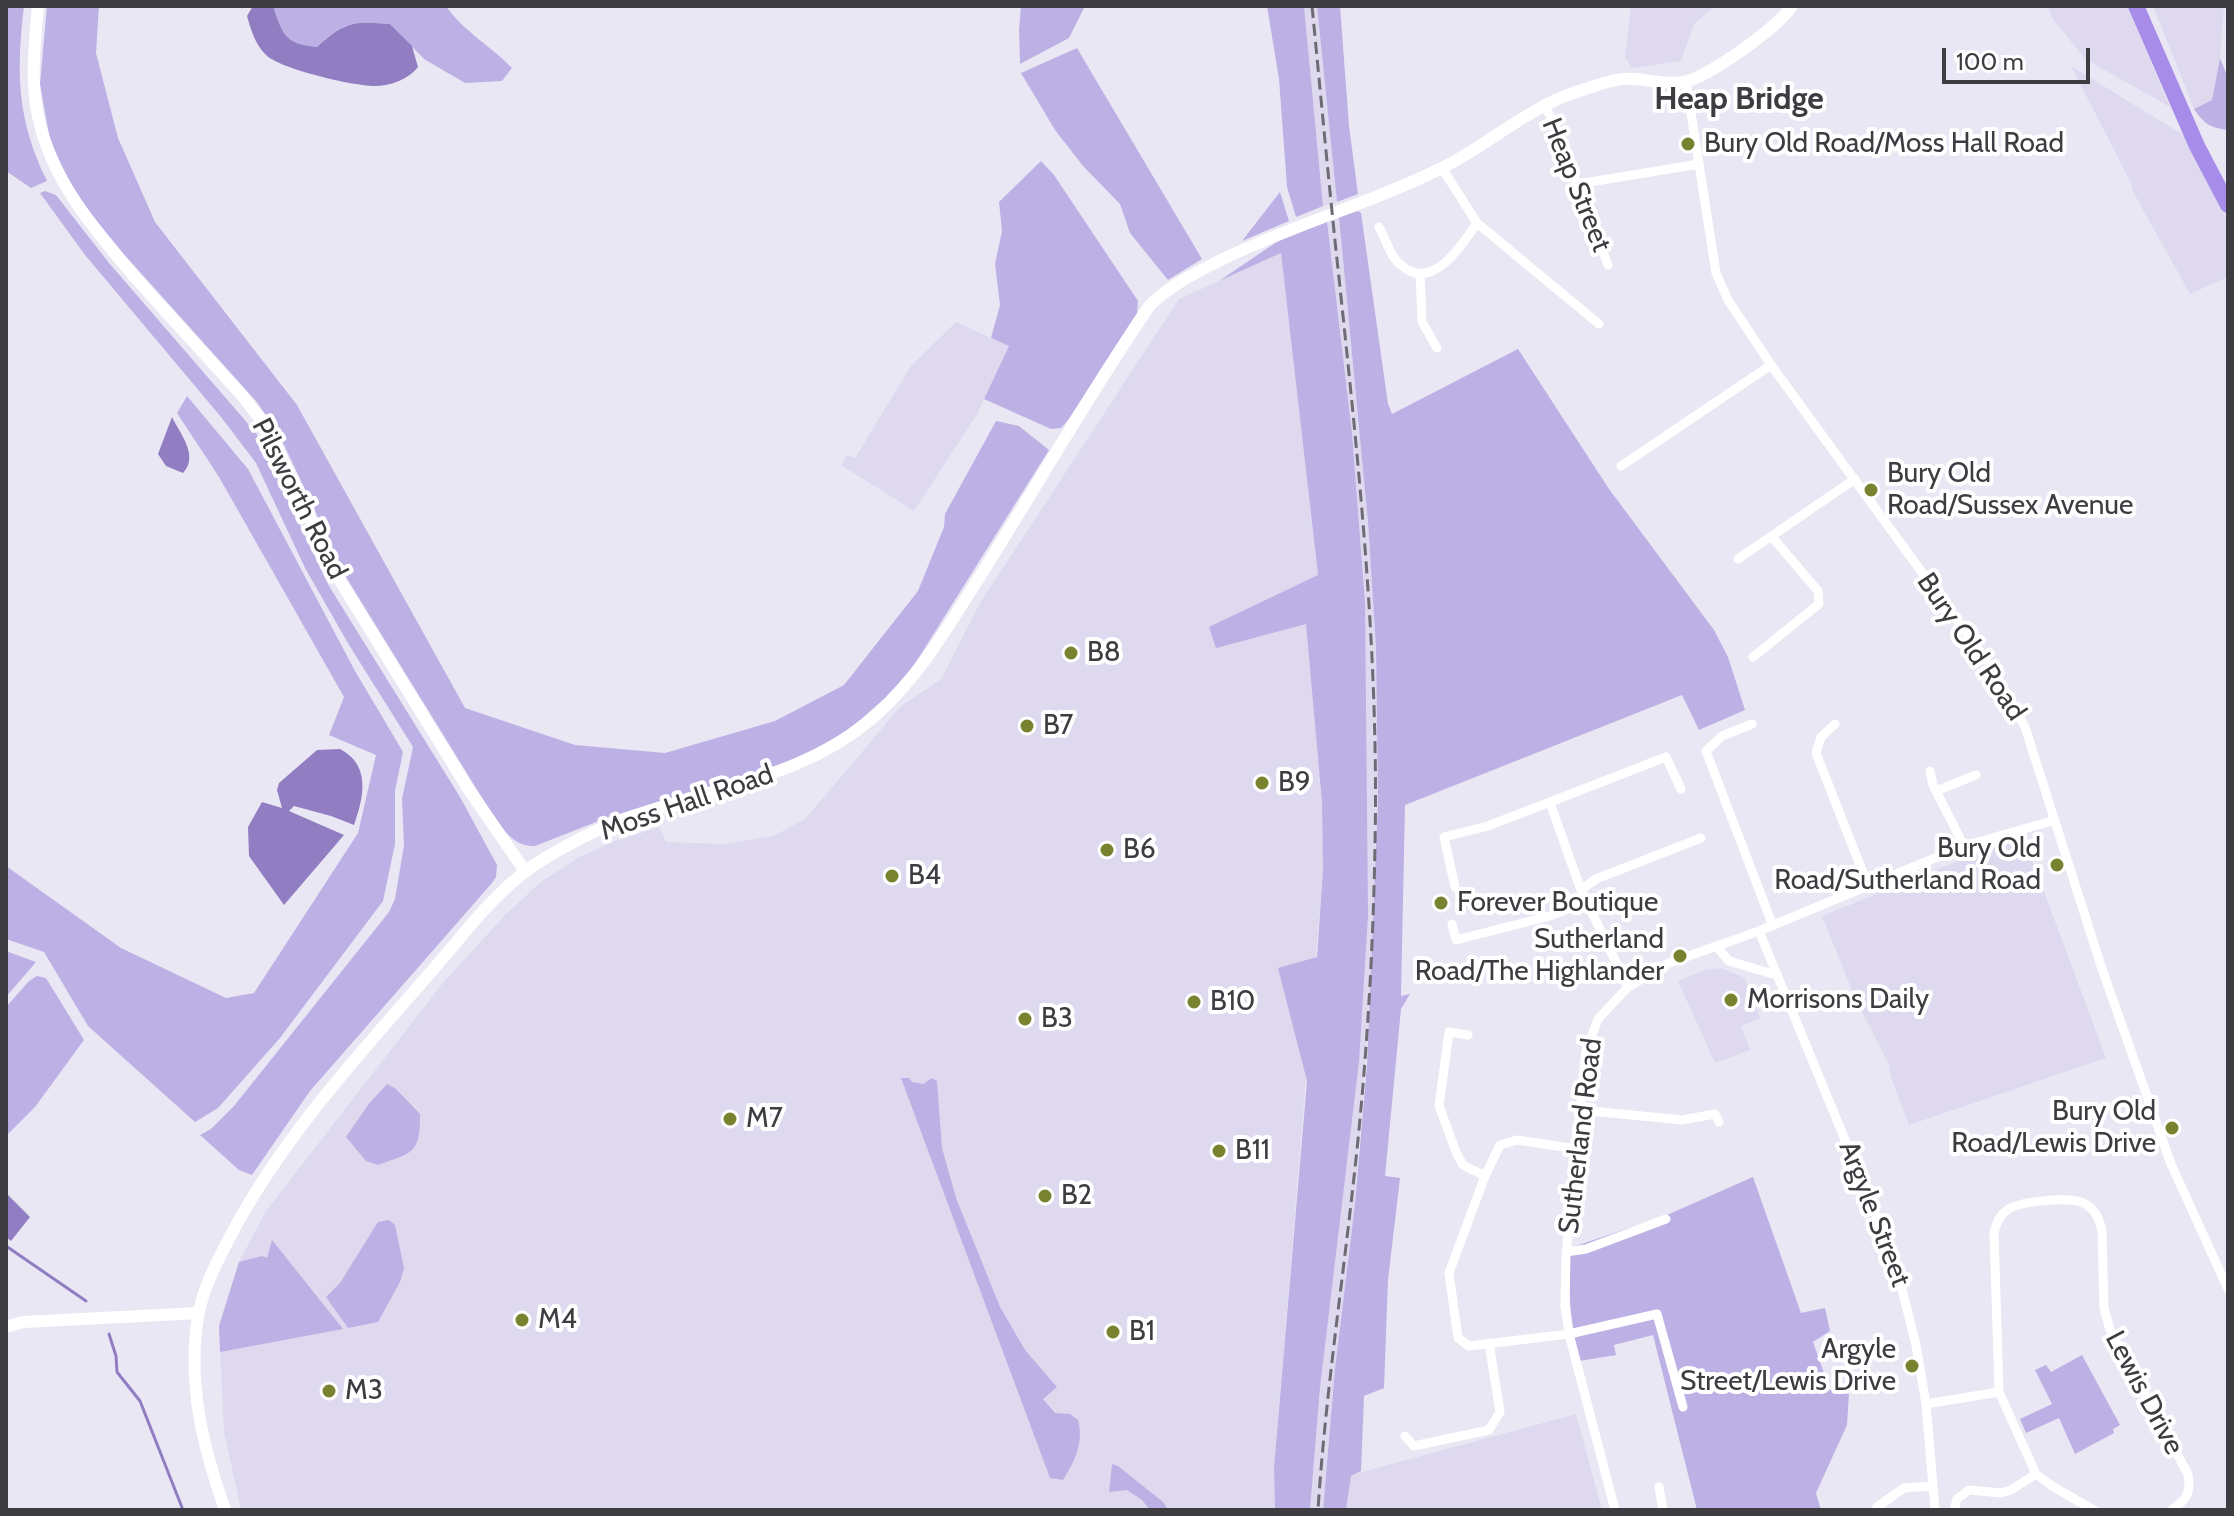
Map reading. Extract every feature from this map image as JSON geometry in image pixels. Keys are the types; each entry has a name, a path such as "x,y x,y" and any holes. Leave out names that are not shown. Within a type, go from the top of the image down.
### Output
{"highway":[{"path":"2136,6 2197,146 2228,205"}],"street":[{"name":"Pilsworth Road","path":"38,6 34,59 37,113 43,138 61,180 110,248 265,425 339,579 469,790 525,871"},
{"path":"1686,81 1732,56 1767,32 1792,6"},
{"name":"Moss Hall Road","path":"199,1313 217,1262 254,1192 321,1101 379,1030 498,896 525,871 546,857 620,820 757,781 791,768 820,754 876,715 925,663 1150,305 1181,280 1300,224 1442,168 1543,104 1624,79 1686,81"},
{"name":"Bury Old Road","path":"1686,81 1716,273 1728,300 1771,365 1993,670 2013,703 2025,727 2101,966 2171,1164 2228,1289"},
{"name":"Heap Street","path":"1543,104 1554,122 1608,265"},
{"path":"1578,184 1699,164"},
{"path":"1442,168 1477,223 1599,324"},
{"path":"1379,227 1400,265 1420,274 1450,259 1477,223"},
{"path":"1420,274 1422,322 1437,348"},
{"path":"1621,466 1771,365"},
{"path":"1738,559 1855,479"},
{"path":"1753,657 1819,604 1818,591 1772,537"},
{"path":"1752,724 1722,736 1711,743 1706,751 1773,926"},
{"path":"1835,724 1821,737 1816,753 1869,888"},
{"path":"1455,887 1444,837 1488,826 1666,757 1681,789"},
{"path":"1806,766 1819,762"},
{"path":"1930,771 1936,791 1964,846"},
{"path":"1936,791 1976,775"},
{"path":"1550,803 1581,890 1628,987"},
{"name":"Sutherland Road","path":"1615,1510 1569,1334 1565,1306 1566,1252 1586,1051 1598,1019 1628,987 1669,963 1869,888 1964,846 2055,820"},
{"path":"1581,890 1596,879 1701,838"},
{"path":"1452,924 1456,940 1550,916 1586,901"},
{"name":"Argyle Street","path":"1759,931 1895,1261 1916,1345 1926,1404 1935,1510"},
{"path":"1717,947 1729,961 1776,975"},
{"path":"1468,1035 1449,1032 1439,1106 1463,1165 1485,1176"},
{"path":"1581,1110 1682,1120 1715,1114 1719,1122"},
{"path":"1577,1149 1517,1140 1500,1145 1485,1176 1449,1273 1458,1338 1469,1346 1569,1334 1657,1314 1683,1407"},
{"path":"2094,1510 2036,1474 1999,1392 1994,1233 2000,1216 2019,1203 2078,1201 2096,1213 2105,1207"},
{"name":"Lewis Drive","path":"2096,1213 2101,1222 2104,1308 2110,1330 2188,1474 2188,1497 2172,1510"},
{"path":"1566,1252 1586,1249 1666,1219"},
{"path":"6,1327 23,1322 199,1313 194,1355 196,1401 225,1510"},
{"path":"1405,1436 1414,1446 1489,1430 1500,1412 1489,1343"},
{"path":"1926,1404 1999,1392"},
{"path":"1954,1510 1957,1499 1969,1490 2001,1493 2036,1474"},
{"path":"1876,1510 1904,1488 1933,1486"},
{"path":"1659,1487 1663,1510"}],"shaded area":[{"path":"6,6 24,6 20,53 21,96 30,137 47,181 31,188 6,171"},
{"path":"47,6 99,6 96,53 118,138 155,222 297,405 465,708 575,745 665,753 775,721 844,685 918,591 944,527 945,514 996,421 1019,426 1049,450 911,670 885,698 834,740 763,772 609,817 535,846 518,842 497,822 346,577 278,432 256,401 122,252 82,203 66,176 50,140 40,84"},
{"path":"253,6 273,6 287,36 298,43 317,47 335,32 350,25 390,24 412,46 418,67 399,81 374,86 335,80 286,66 266,55 256,42 247,16"},
{"path":"273,6 446,6 512,68 502,81 465,83 424,59 390,24 350,25 335,32 317,47 306,46 287,36"},
{"path":"1021,6 1085,6 1069,38 1020,64"},
{"path":"1267,6 1304,6 1323,206 1296,217 1287,187 1279,79"},
{"path":"1304,6 1317,6 1337,202 1323,206"},
{"path":"1317,6 1340,6 1349,126 1358,194 1337,202"},
{"path":"1631,6 1715,6 1694,24 1681,61 1632,68 1625,57"},
{"path":"2047,6 2127,6 2170,107 2085,59 2053,19"},
{"path":"2153,6 2224,6 2220,57 2212,100 2194,109"},
{"path":"1077,48 1202,259 1168,280 1130,233 1120,204 1083,166 1055,130 1021,73"},
{"path":"2220,58 2228,78 2228,130 2208,124 2194,109 2212,100"},
{"path":"2071,66 2185,136 2228,221 2228,277 2190,294 2132,190"},
{"path":"1041,161 1054,175 1138,301 1137,314 1068,420 1061,428 1051,429 984,399 1009,346 991,338 1000,305 995,264 1002,231 999,202"},
{"path":"45,191 56,195 109,263 256,433 329,586 460,797 497,865 492,883 310,1091 252,1175 239,1170 200,1135 211,1129 234,1106 389,912 395,899 404,845 402,799 413,747 305,568 256,463 85,255 40,193"},
{"path":"1280,192 1289,221 1242,241"},
{"path":"1358,211 1361,213 1388,404 1392,414 1518,349 1609,489 1714,630 1728,657 1745,710 1699,730 1682,695 1405,805 1401,996 1410,994 1401,1009 1385,1176 1400,1178 1388,1280 1384,1388 1364,1396 1361,1471 1351,1476 1346,1510 1323,1510 1367,1065 1378,802 1376,647 1368,522 1339,217"},
{"path":"1339,217 1368,522 1376,647 1378,802 1374,943 1355,1204 1335,1369 1323,1510 1310,1510 1320,1388 1359,1062 1365,602 1352,433 1327,221"},
{"path":"1327,221 1352,433 1365,602 1368,915 1359,1062 1320,1388 1310,1510 1275,1510 1274,1468 1307,1081 1278,968 1317,957 1323,870 1322,802 1306,624 1216,648 1209,627 1318,575 1281,253 1219,281 1284,237"},
{"path":"1281,253 1319,586 1323,870 1274,1468 1275,1510 241,1510 224,1432 219,1326 239,1262 266,1211 442,984 506,914 541,882 581,856 659,827 666,842 724,844 774,836 806,818 900,707 941,679 980,603 1179,299"},
{"path":"956,322 1009,346 976,416 914,511 841,465 847,455 855,458 911,366"},
{"path":"187,396 248,469 355,671 403,752 395,791 395,844 383,901 280,1038 218,1108 195,1122 88,1026 44,952 6,939 6,866 121,948 226,998 254,993 358,833 376,755 329,735 344,697 219,477 177,413"},
{"path":"172,417 189,453 183,473 166,466 158,454"},
{"path":"340,749 357,764 361,773 362,793 354,825 294,806 289,811 344,835 284,905 249,856 248,827 262,802 282,808 277,790 279,783 317,750"},
{"path":"2024,838 2106,1058 1909,1125 1889,1065 1856,1000 1822,916 1983,851"},
{"path":"6,951 36,962 6,997"},
{"path":"1721,968 1745,978 1760,1018 1741,1026 1750,1050 1715,1063 1678,981 1704,970"},
{"path":"37,976 46,978 84,1040 35,1107 6,1136 6,1007"},
{"path":"901,1078 923,1084 932,1078 937,1081 942,1148 956,1198 1000,1307 1025,1350 1057,1387 1043,1399 1055,1413 1070,1414 1078,1420 1080,1436 1077,1451 1063,1480 1050,1478"},
{"path":"387,1084 420,1114 420,1127 412,1150 378,1165 366,1161 346,1137"},
{"path":"1753,1177 1801,1313 1825,1308 1830,1331 1813,1342 1830,1390 1849,1394 1847,1425 1816,1493 1821,1510 1697,1510 1653,1335 1614,1345 1616,1355 1579,1361 1570,1305 1570,1248 1667,1215"},
{"path":"6,1193 30,1217 11,1241 6,1237"},
{"path":"389,1220 395,1225 404,1268 400,1282 378,1322 348,1328 326,1297 340,1283 378,1222"},
{"path":"272,1240 343,1329 220,1352 219,1326 239,1262 262,1256 267,1258"},
{"path":"2082,1355 2120,1425 2113,1429 2114,1433 2075,1454 2059,1418 2026,1433 2020,1419 2052,1404 2035,1370 2046,1365 2051,1372"},
{"path":"1576,1414 1602,1510 1346,1510 1351,1475"},
{"path":"1112,1464 1163,1502 1168,1510 1150,1510 1127,1490 1109,1492"}],"waterway":[{"path":"6,1246 86,1301"},
{"path":"109,1334 117,1372 140,1401 183,1510"}],"railway":[{"path":"1312,6 1360,490 1371,632 1375,774 1373,930 1365,1059 1318,1510"}],"place":[{"name":"Bury Old Road/Moss Hall Road","path":"1688,144"},
{"name":"Bury Old Road/Sussex Avenue","path":"1871,490"},
{"name":"B8","path":"1071,653"},
{"name":"B7","path":"1027,726"},
{"name":"B9","path":"1262,783"},
{"name":"B6","path":"1107,850"},
{"name":"Bury Old Road/Sutherland Road","path":"2057,865"},
{"name":"B4","path":"892,876"},
{"name":"Forever Boutique","path":"1441,903"},
{"name":"Sutherland Road/The Highlander","path":"1680,956"},
{"name":"Morrisons Daily","path":"1731,1000"},
{"name":"B10","path":"1194,1002"},
{"name":"B3","path":"1025,1019"},
{"name":"M7","path":"730,1119"},
{"name":"Bury Old Road/Lewis Drive","path":"2172,1128"},
{"name":"B11","path":"1219,1151"},
{"name":"B2","path":"1045,1196"},
{"name":"M4","path":"522,1320"},
{"name":"B1","path":"1113,1332"},
{"name":"Argyle Street/Lewis Drive","path":"1912,1366"},
{"name":"M3","path":"329,1391"}],"district":[{"name":"Heap Bridge","path":"1739,100"}]}
